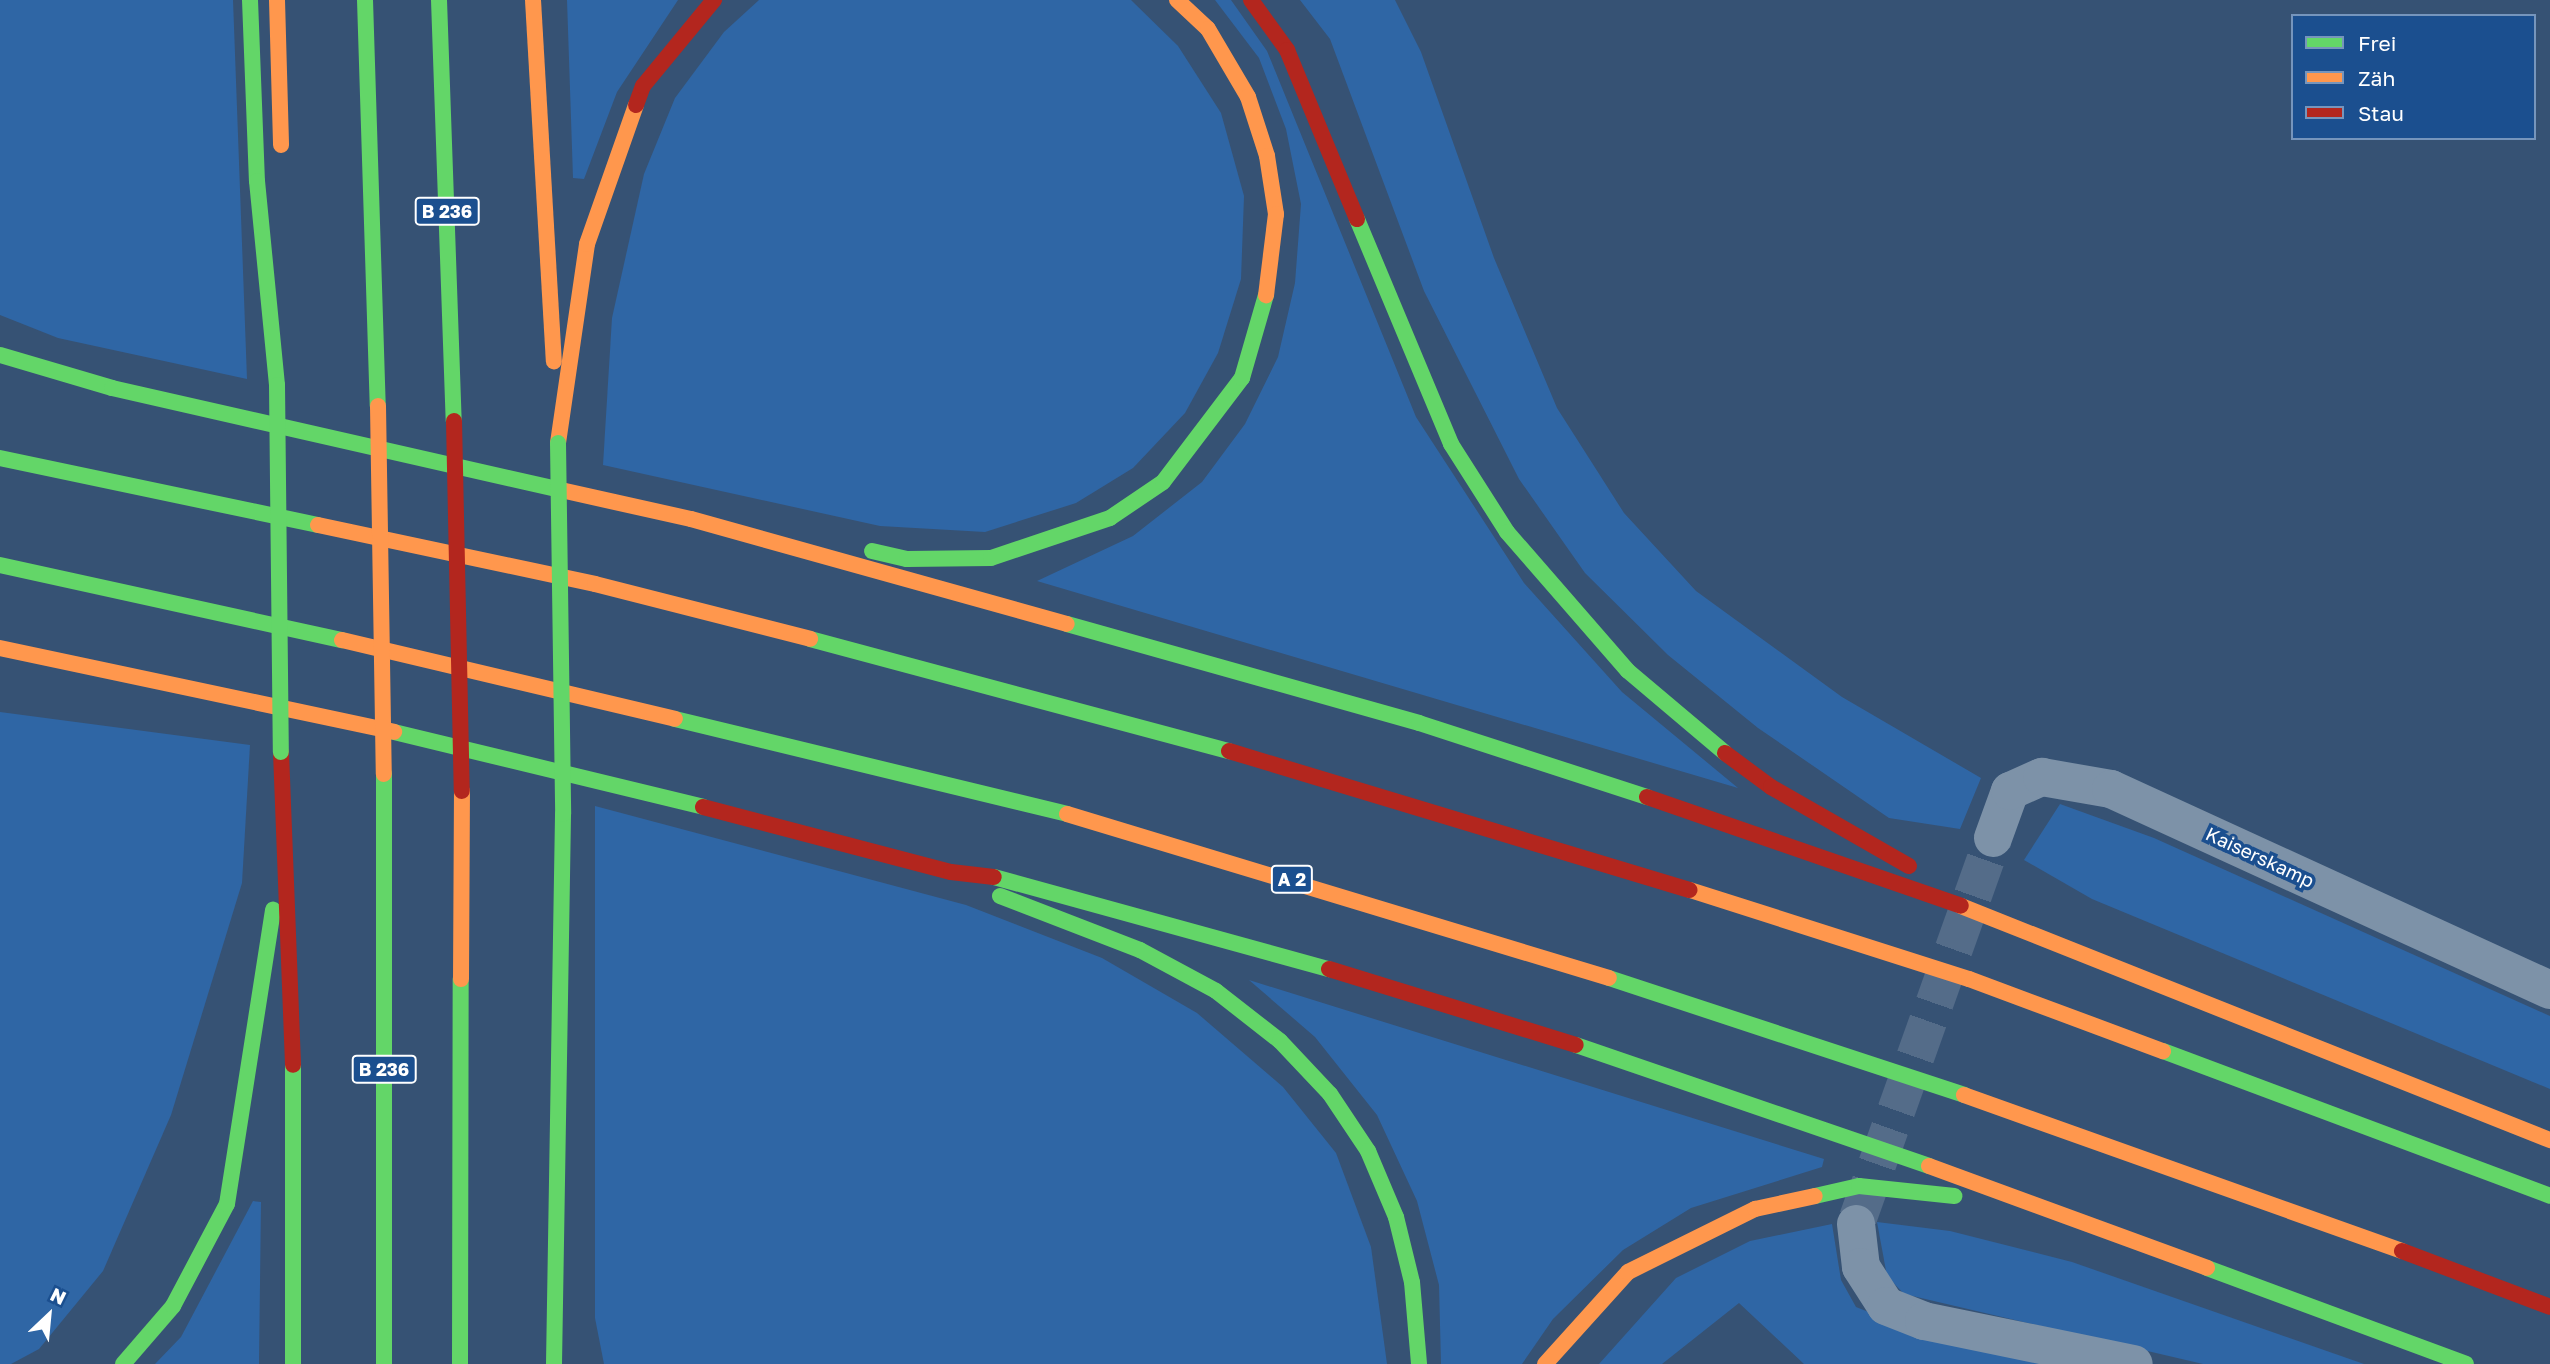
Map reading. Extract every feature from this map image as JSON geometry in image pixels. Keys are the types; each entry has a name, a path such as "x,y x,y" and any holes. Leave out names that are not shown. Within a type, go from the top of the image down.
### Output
{"highway":[{"path":"250,0 257,181 277,385"},
{"path":"277,0 281,170"},
{"name":"B 236","path":"365,0 378,406 384,774 384,1364"},
{"name":"B 236","path":"439,0 454,421 462,791 460,1364"},
{"path":"533,0 558,443 563,1058 576,1179"},
{"path":"558,443 587,244 609,174 643,86 714,0"},
{"path":"691,519 795,531 907,559 991,558 1045,545 1110,518 1163,482 1242,377 1271,278 1276,214 1248,97 1208,29 1177,0"},
{"path":"1251,0 1287,50 1451,444 1507,532 1567,606 1695,730 1771,787 2018,929"},
{"path":"282,238 277,385 282,831 293,947 293,1364"},
{"path":"0,355 112,388 691,519 1419,723 1834,858 2226,1006 2550,1140"},
{"path":"0,375 112,388"},
{"path":"0,458 595,584 1022,693 1444,812 1969,979 2550,1196"},
{"name":"A 2","path":"0,565 233,614 1004,796 1413,914 1802,1036 2127,1147 2550,1307"},
{"path":"0,648 509,757 951,872 1021,880 1446,1003 1755,1102 2138,1248 2466,1364"},
{"path":"0,659 55,659"},
{"path":"123,1364 173,1306 227,1204 243,1133 282,831"},
{"path":"951,872 1017,905 1140,950 1216,991 1280,1041 1330,1094 1368,1151 1396,1217 1412,1282 1419,1364"},
{"path":"554,1364 553,1130 563,1058"},
{"path":"1545,1364 1628,1272 1697,1234 1811,1193 1859,1186 1915,1188 2138,1248"}],"street":[{"name":"Kaiserskamp","path":"1993,838 2010,791 2042,777 2111,789 2550,990"},
{"path":"1856,1224 1861,1267 1886,1306 1924,1321 2134,1364"}],"shaded area":[{"path":"0,0 233,0 247,379 58,338 0,315"},
{"path":"567,0 678,0 617,92 584,179 573,178"},
{"path":"759,0 1131,0 1178,46 1221,113 1244,196 1241,279 1218,353 1185,413 1133,468 1076,503 985,532 880,526 603,465 612,318 644,174 675,98 724,32"},
{"path":"1215,0 1231,0 1267,51 1416,417 1524,583 1622,692 1738,788 1037,581 1133,536 1202,482 1245,424 1278,357 1295,283 1301,204 1286,129 1259,58"},
{"path":"1300,0 1395,0 1421,52 1494,258 1557,408 1624,513 1696,591 1842,697 1981,778 1960,829 1889,818 1758,728 1668,655 1585,573 1519,479 1424,291 1330,39"},
{"path":"0,712 250,745 242,883 171,1115 103,1271 39,1349 11,1364 0,1364"},
{"path":"2060,804 2154,838 2550,1016 2550,1089 2092,899 2024,860"},
{"path":"595,806 966,905 1102,958 1197,1013 1283,1087 1336,1153 1371,1247 1387,1364 604,1364 595,1318"},
{"path":"1249,980 1824,1159 1822,1167 1691,1208 1623,1250 1553,1319 1522,1364 1441,1364 1439,1285 1417,1201 1377,1115 1315,1037"},
{"path":"253,1201 261,1202 259,1364 155,1364 181,1337"},
{"path":"1877,1222 1950,1231 2072,1262 2364,1364 2203,1364 1904,1294 1887,1276"},
{"path":"1832,1224 1841,1280 1856,1307 1899,1324 2058,1364 1804,1364 1739,1303 1662,1364 1599,1364 1676,1278 1750,1241"}],"tunnel":[{"path":"1858,1218 1993,838"}],"traffic: fast":[{"path":"250,0 257,181 277,385"},
{"path":"365,0 378,406"},
{"path":"439,0 454,421"},
{"path":"1357,219 1451,444 1507,532 1628,671 1725,753"},
{"path":"872,551 907,559 991,558 1110,518 1163,482 1242,378 1266,295"},
{"path":"0,355 112,388 561,490"},
{"path":"277,385 281,752"},
{"path":"558,443 563,814"},
{"path":"0,458 318,525"},
{"path":"0,565 342,640"},
{"path":"1067,624 1419,723 1647,797"},
{"path":"810,639 1229,751"},
{"path":"675,719 1067,814"},
{"path":"394,732 703,807"},
{"path":"384,774 384,1364"},
{"path":"554,1364 563,814"},
{"path":"994,877 1329,969"},
{"path":"1000,896 1140,950 1216,991 1280,1041 1330,1094 1368,1151 1396,1217 1412,1282 1419,1364"},
{"path":"123,1364 173,1306 227,1204 273,910"},
{"path":"1609,978 1964,1095"},
{"path":"460,1364 461,979"},
{"path":"1576,1045 1929,1166"},
{"path":"2163,1051 2550,1196"},
{"path":"293,1065 293,1364"},
{"path":"1815,1196 1859,1186 1954,1196"},
{"path":"2207,1268 2466,1364"}],"traffic: slow":[{"path":"277,0 281,145"},
{"path":"533,0 554,361"},
{"path":"1177,0 1208,29 1248,97 1267,156 1276,214 1266,295"},
{"path":"558,443 587,244 636,105"},
{"path":"378,406 384,774"},
{"path":"561,490 691,519 1067,624"},
{"path":"318,525 595,584 810,639"},
{"path":"342,640 675,719"},
{"path":"0,648 394,732"},
{"path":"461,979 462,791"},
{"path":"1067,814 1609,978"},
{"path":"1690,890 1969,979 2163,1051"},
{"path":"1961,906 2550,1140"},
{"path":"1964,1095 2402,1251"},
{"path":"1929,1166 2207,1268"},
{"path":"1545,1364 1628,1272 1755,1209 1815,1196"}],"traffic: jam":[{"path":"636,105 643,86 714,0"},
{"path":"1251,0 1287,50 1357,219"},
{"path":"454,421 462,791"},
{"path":"1229,751 1690,890"},
{"path":"281,752 293,1065"},
{"path":"1725,753 1771,787 1909,866"},
{"path":"1647,797 1961,906"},
{"path":"703,807 951,872 994,877"},
{"path":"1329,969 1576,1045"},
{"path":"2402,1251 2550,1307"}]}
